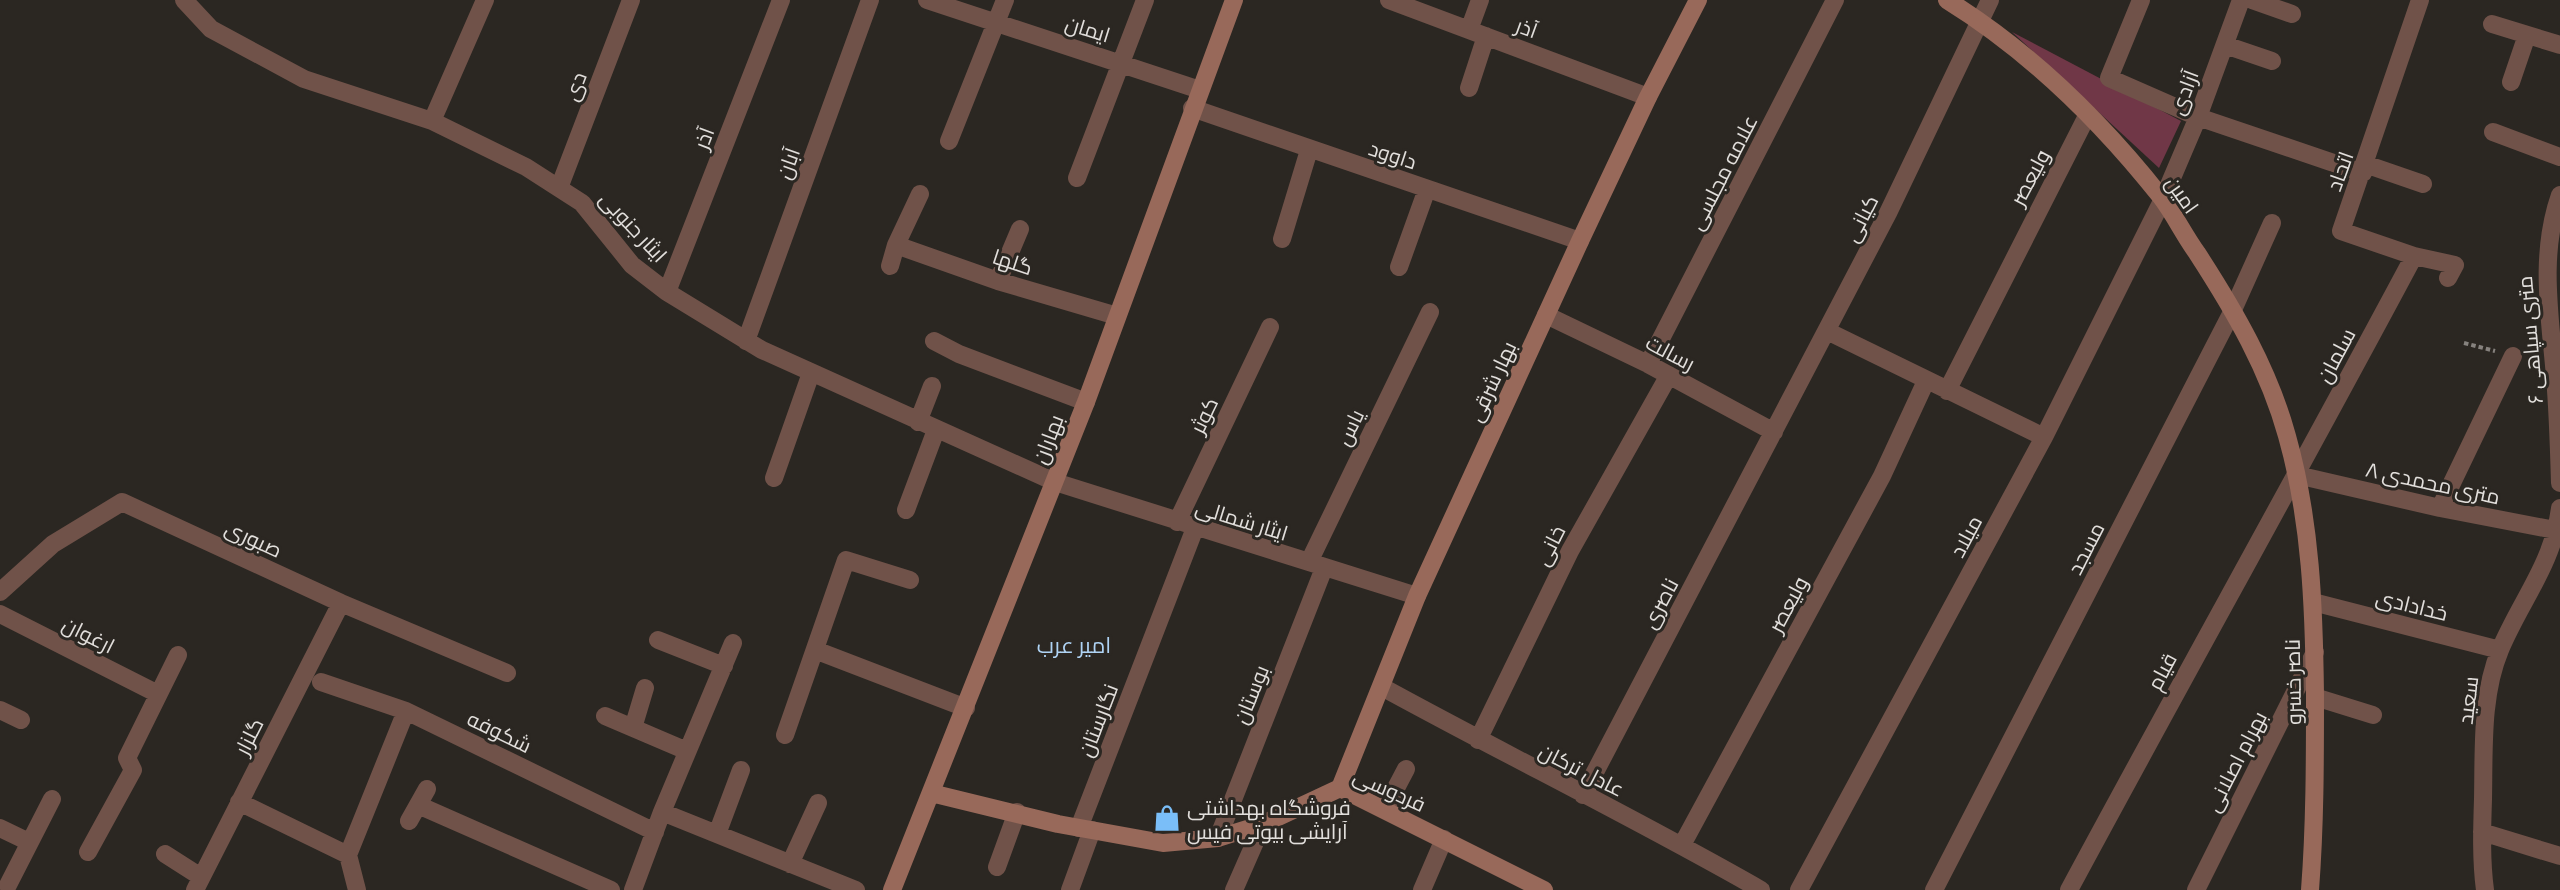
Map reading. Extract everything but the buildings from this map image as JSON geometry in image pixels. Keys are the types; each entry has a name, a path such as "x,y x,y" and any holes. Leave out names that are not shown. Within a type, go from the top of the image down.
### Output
{"street":[{"name":"ایثار جنوبی","path":"184,0 211,29 304,79 432,121 526,167 582,202 632,265 667,292 746,341 810,373 1055,482"},
{"path":"432,121 485,0"},
{"name":"دی","path":"559,188 631,0"},
{"name":"آذر","path":"667,292 781,0"},
{"name":"آبان","path":"746,341 870,0"},
{"name":"ایمان","path":"927,0 996,24 1121,62 1200,90"},
{"path":"949,141 1005,0"},
{"path":"1077,177 1145,0"},
{"name":"بهاران","path":"892,890 1086,402 1192,108 1234,0"},
{"name":"آذر","path":"1389,0 1648,97"},
{"path":"1469,30 1480,0"},
{"name":"بهار شرقی","path":"1340,788 1417,596 1580,241 1648,97 1698,0"},
{"name":"علامه مجلسی","path":"1648,364 1835,0"},
{"name":"امین","path":"1947,0 1981,21 2026,55 2088,114 2163,199 2257,355 2287,434 2297,476"},
{"name":"کیانی","path":"1774,432 1827,331 1990,0"},
{"path":"2141,0 2109,78 2198,117 2364,169 2422,184"},
{"name":"آزادی","path":"2163,199 2198,117 2241,0"},
{"path":"2252,0 2292,14"},
{"name":"اتحاد","path":"2420,0 2341,231 2414,256 2455,265 2448,278"},
{"path":"2492,24 2560,45"},
{"path":"2511,82 2527,35"},
{"path":"1469,88 1486,36"},
{"path":"2225,45 2272,61"},
{"name":"داوود","path":"1192,108 1308,150 1580,241"},
{"name":"ولیعصر","path":"1947,391 2088,114"},
{"path":"2493,132 2560,157"},
{"path":"1282,239 1308,150"},
{"path":"1399,267 1427,189"},
{"path":"890,266 896,245 920,194"},
{"name":"۶ متری سپاهی","path":"2560,195 2552,219 2545,272 2556,337 2560,483"},
{"name":"میلاد","path":"1799,890 2043,437 2163,199"},
{"name":"مسجد","path":"1934,890 2232,312 2272,224"},
{"path":"998,281 1020,229"},
{"name":"گلها","path":"896,245 998,281 1117,316"},
{"name":"سلمان","path":"2297,476 2414,256"},
{"name":"یاس","path":"1316,565 1430,312"},
{"name":"رسالت","path":"1546,315 1648,364 1774,432"},
{"name":"کوثر","path":"1177,522 1270,327"},
{"path":"1827,331 2043,437"},
{"path":"934,341 959,354 1086,402"},
{"path":"2440,508 2513,356"},
{"path":"774,478 810,373"},
{"name":"خانی","path":"1478,740 1570,551 1669,375"},
{"name":"ولیعصر","path":"1682,845 1882,476 1926,381"},
{"path":"918,422 932,386"},
{"path":"906,510 936,430"},
{"name":"ناصری","path":"1583,795 1774,432"},
{"name":"۸ متری محمدی","path":"2297,476 2440,508 2559,530"},
{"name":"ناصر خسرو","path":"2297,476 2312,568 2315,652 2316,810 2310,890"},
{"name":"قیام","path":"2069,890 2216,618 2297,476"},
{"name":"ایثار شمالی","path":"1055,482 1195,528 1417,596"},
{"name":"صبوری","path":"0,592 53,544 122,502 341,603 507,673"},
{"path":"2559,530 2560,508"},
{"name":"نگارستان","path":"1070,890 1086,829 1195,528"},
{"name":"سعید","path":"2485,890 2482,868 2482,832 2489,684 2500,650 2545,566 2559,530"},
{"path":"785,735 846,560 910,580"},
{"name":"بوستان","path":"1218,838 1316,565"},
{"name":"گلزار","path":"198,883 341,603"},
{"name":"خدادادی","path":"2313,603 2500,650"},
{"name":"ارغوان","path":"0,614 158,694"},
{"path":"658,640 724,666"},
{"path":"633,890 662,812 733,643"},
{"path":"815,650 966,708"},
{"name":"بهرام اصلانی","path":"2196,890 2315,652"},
{"path":"88,852 133,770 127,758 178,654"},
{"name":"شکوفه","path":"321,682 406,711 655,832"},
{"name":"عادل ترکان","path":"1382,687 1478,740 1682,845 1761,890"},
{"path":"633,728 645,688"},
{"path":"2315,697 2373,715"},
{"path":"0,710 21,720"},
{"path":"357,890 348,855 406,711"},
{"path":"604,716 687,751"},
{"path":"717,834 741,770"},
{"path":"1385,809 1406,770"},
{"name":"فردوسی","path":"931,793 1086,829 1163,843 1218,838 1263,824 1340,788 1544,890"},
{"path":"8,885 52,799"},
{"path":"240,802 348,855"},
{"path":"790,864 818,803"},
{"path":"418,805 611,890"},
{"path":"662,812 856,890"},
{"path":"997,867 1017,813"},
{"path":"1234,890 1263,824"},
{"path":"0,828 29,842"},
{"path":"2482,832 2560,856"},
{"path":"1422,890 1444,839"},
{"path":"165,854 198,883"}],"path":[{"path":"2464,343 2513,356"}],"shaded area":[{"path":"2012,32 2181,121 2159,168"}],"place":[{"name":"فروشگاه بهداشتی آرایشی بیوتی فیس","path":"1167,818"}],"district":[{"name":"امیر عرب","path":"1074,644"}]}
